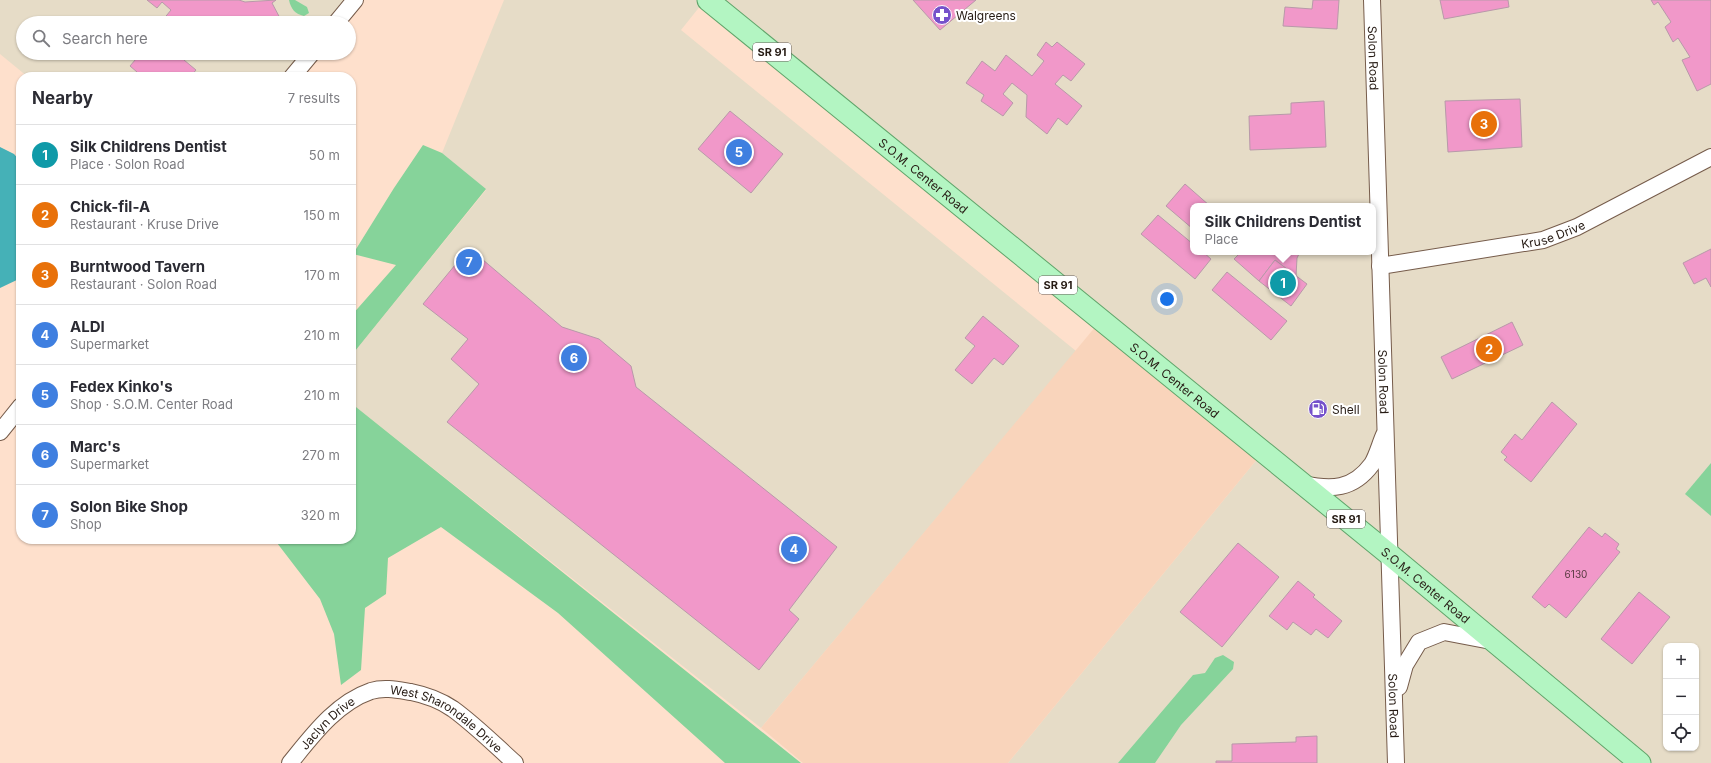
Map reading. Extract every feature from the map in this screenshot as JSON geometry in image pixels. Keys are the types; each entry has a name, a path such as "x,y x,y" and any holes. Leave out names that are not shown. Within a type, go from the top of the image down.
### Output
{"main road":[{"name":"S.O.M. Center Road","path":"708,1 1390,555 1640,763"}],"street":[{"path":"342,16 355,0"},
{"name":"Solon Road","path":"1372,0 1396,763"},
{"path":"296,72 306,60"},
{"name":"Kruse Drive","path":"1380,266 1543,240 1577,227 1711,157"},
{"path":"0,432 16,412"},
{"path":"1302,484 1322,488 1342,487 1360,477 1372,463 1386,430"},
{"path":"1394,706 1405,665 1419,642 1444,632 1493,641"},
{"name":"West Sharondale Drive","path":"372,691 388,689 402,690 435,698 453,709 515,763"},
{"name":"Jaclyn Drive","path":"290,763 319,728 338,711 352,701 372,691"}],"shaded area":[{"path":"0,0 355,0 342,16 16,16 16,60 306,60 296,72 22,72 0,54"},
{"path":"504,0 705,0 681,30 1076,351 761,728 356,407 356,350 486,190 442,153"},
{"path":"708,0 1711,0 1711,763 1008,763 1263,452"},
{"path":"1101,320 1263,452 1008,763 803,763 761,728"}],"green space":[{"path":"289,0 295,0 307,7 309,13 304,16 296,12 292,8"},
{"path":"423,145 442,153 486,189 356,350 356,310 396,265 356,255 356,249"},
{"path":"356,407 801,763 725,763 558,613 441,527 388,558 386,594 365,608 361,670 341,685 334,634 320,599 278,544 356,544"},
{"path":"1711,463 1711,516 1685,494"},
{"path":"1223,655 1234,662 1233,669 1181,725 1155,763 1118,763 1193,675 1205,673 1215,658"}],"water":[{"path":"0,147 16,156 16,280 0,288"}],"building":[{"path":"147,0 239,0 245,2 276,0 272,3 279,16 166,16 171,10 162,2 157,8"},
{"name":"Walgreens","path":"913,0 976,0 940,30"},
{"path":"1313,0 1339,0 1337,29 1283,26 1285,7 1312,9"},
{"path":"1440,0 1508,0 1509,7 1444,19"},
{"path":"1651,0 1711,0 1711,84 1697,91 1682,60 1690,57 1678,38 1673,42 1665,27 1671,22 1658,2 1654,5"},
{"path":"1046,42 1052,47 1057,42 1085,64 1071,81 1063,75 1055,84 1082,106 1067,125 1058,118 1047,134 1026,117 1027,95 1012,83 1003,94 1013,103 1003,116 981,101 984,95 966,83 982,61 995,71 1006,55 1032,76 1044,61 1037,55"},
{"path":"135,60 184,60 196,70 194,72 137,72 130,66"},
{"path":"1520,99 1522,147 1448,152 1445,101"},
{"path":"1324,101 1326,147 1250,150 1249,116 1291,114 1291,103"},
{"path":"730,111 783,154 751,193 698,149"},
{"path":"1185,184 1207,203 1190,203 1190,226 1166,206"},
{"path":"1158,215 1190,242 1190,255 1206,255 1211,259 1195,279 1141,234"},
{"path":"469,248 562,327 599,339 631,366 636,387 837,547 789,610 799,619 759,670 447,422 479,384 451,359 468,339 423,304"},
{"path":"1711,249 1711,287 1706,278 1694,284 1683,263"},
{"path":"1238,255 1298,255 1296,276 1275,260 1259,281 1234,259"},
{"path":"1275,260 1307,284 1291,306 1259,281"},
{"path":"1227,272 1287,321 1271,340 1212,290"},
{"path":"983,316 1019,346 1003,365 994,358 972,384 955,370 975,346 965,338"},
{"path":"1512,322 1523,345 1452,379 1441,357"},
{"path":"1552,402 1577,424 1531,482 1504,460 1507,457 1501,452 1515,434 1522,440"},
{"path":"1589,527 1602,537 1605,533 1619,544 1616,549 1620,552 1566,618 1549,604 1545,608 1532,597"},
{"path":"1238,543 1279,577 1222,647 1180,612"},
{"path":"1298,581 1315,595 1313,597 1342,621 1328,638 1316,629 1311,635 1293,622 1287,630 1269,616"},
{"path":"1639,592 1670,617 1632,664 1601,639"},
{"path":"1317,736 1317,763 1216,763 1216,761 1232,761 1232,744 1296,742 1296,737"}],"place":[{"name":"Walgreens","path":"942,15"},
{"name":"Burntwood Tavern","path":"1484,124"},
{"name":"Fedex Kinko's","path":"739,152"},
{"name":"Solon Bike Shop","path":"469,262"},
{"name":"Silk Childrens Dentist","path":"1283,283"},
{"name":"Chick-fil-A","path":"1489,349"},
{"name":"Marc's","path":"574,358"},
{"name":"Shell","path":"1318,409"},
{"name":"ALDI","path":"794,549"}]}
